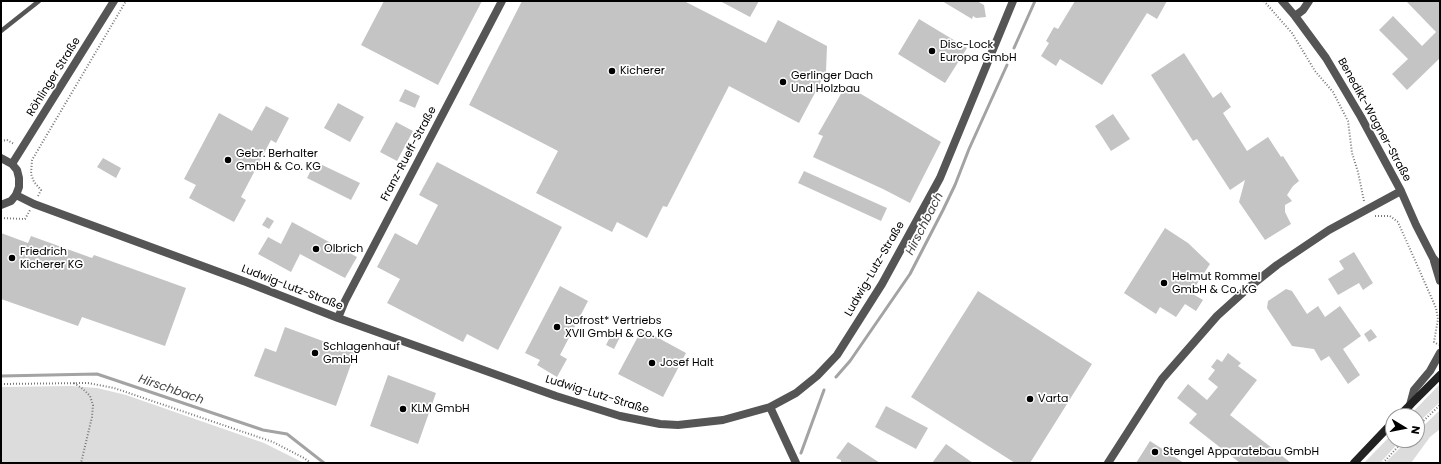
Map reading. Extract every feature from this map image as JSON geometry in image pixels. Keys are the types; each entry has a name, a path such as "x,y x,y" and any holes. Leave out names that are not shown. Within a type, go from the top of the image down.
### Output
{"main road":[{"path":"1407,408 1440,375"},
{"path":"1354,463 1385,430"}],"street":[{"name":"Röhlinger Straße","path":"12,164 114,1"},
{"name":"Franz-Rueff-Straße","path":"338,318 345,300 502,1"},
{"name":"Ludwig-Lutz-Straße","path":"16,194 34,204 338,318 556,396 620,416 645,422 678,425 723,420 770,407 796,393 817,376 837,355 882,284 940,178 1014,1"},
{"name":"Benedikt-Wagner-Straße","path":"1282,1 1326,58 1376,143 1401,191 1416,226 1440,266"},
{"path":"1295,16 1303,10 1309,1"},
{"path":"1,158 12,164 17,170 19,178 19,187 16,194 11,200 1,205"},
{"path":"1108,463 1162,379 1217,316 1248,288 1277,265 1329,230 1369,210 1401,191"},
{"name":"Benedikt-Wagner-Straße","path":"1437,260 1440,281"},
{"path":"1410,405 1414,390 1430,371 1440,353"},
{"path":"770,407 796,463"}],"lane":[{"path":"1,31 38,2 44,1"}],"path":[{"path":"1,218 25,219 34,204 40,190 34,182 31,174 32,160 126,1"},
{"path":"1264,1 1292,33 1315,71 1333,92 1348,121 1352,153 1358,172 1364,201 1372,216 1390,216 1398,222 1436,308 1438,319 1434,342 1440,345"},
{"path":"73,383 87,392 93,405 92,417 81,463"},
{"path":"1,384 88,383 114,388 206,418 272,442 304,458 310,463"},
{"path":"1425,419 1440,405"},
{"path":"1383,463 1397,448"}],"shaded area":[{"path":"1440,384 1440,402 1425,416 1425,408 1417,408"},
{"path":"71,386 97,388 126,395 264,443 304,463 1,463 1,387"},
{"path":"1440,410 1440,429 1430,437 1425,444 1425,424"},
{"path":"1385,441 1385,448 1394,448 1380,463 1364,463"},
{"path":"1400,448 1422,448 1411,463 1385,463"}],"building":[{"path":"384,1 482,1 438,85 361,45"},
{"name":"Kicherer","path":"522,1 684,1 766,43 778,20 827,46 826,72 799,123 729,86 667,207 663,206 647,238 617,222 612,232 536,193 558,151 469,105"},
{"path":"720,1 759,1 750,17"},
{"path":"942,1 977,1 984,5 986,17 976,18 973,16 972,19"},
{"path":"1075,1 1167,1 1157,19 1147,13 1102,85 1060,59 1056,66 1041,56 1049,43 1046,41 1054,27 1058,29"},
{"path":"1406,1 1440,1 1440,58 1407,90 1392,74 1408,59 1379,30 1393,16 1422,46 1436,32"},
{"name":"Disc-Lock Europa GmbH","path":"919,19 967,48 945,83 898,54"},
{"path":"1184,53 1213,98 1221,92 1231,107 1223,113 1247,151 1268,137 1281,157 1283,156 1299,181 1293,186 1287,195 1292,201 1285,205 1285,212 1291,224 1265,240 1239,202 1245,180 1230,190 1197,139 1193,141 1151,75"},
{"path":"846,85 941,142 910,203 813,157 823,136 818,134"},
{"path":"405,89 420,96 415,108 399,101"},
{"path":"338,103 364,117 350,142 324,128"},
{"name":"Gebr. Berhalter GmbH & Co. KG","path":"266,106 289,118 276,143 271,140 241,197 246,200 234,222 189,198 196,185 184,179 219,113 252,131"},
{"path":"1113,114 1130,139 1111,151 1095,126"},
{"path":"396,122 413,131 397,161 380,152"},
{"path":"103,158 121,168 116,178 97,167"},
{"path":"437,162 562,227 498,350 467,334 463,342 387,303 400,279 377,267 395,233 417,245 438,205 419,195"},
{"path":"318,163 360,183 351,200 307,178 314,164"},
{"path":"804,171 887,208 881,221 798,183"},
{"path":"267,217 274,221 269,229 262,225"},
{"name":"Olbrich","path":"292,222 357,257 345,278 300,254 291,272 258,254 268,237 281,244"},
{"name":"Helmut Rommel GmbH & Co. KG","path":"1165,228 1188,243 1210,264 1191,293 1203,300 1196,311 1185,304 1176,317 1160,307 1156,314 1124,293"},
{"path":"1,233 28,243 31,236 92,258 94,255 186,288 165,346 82,317 78,326 1,299"},
{"path":"1354,252 1373,283 1363,290 1359,283 1338,295 1328,279 1344,269 1339,261"},
{"name":"bofrost* Vertriebs XVII GmbH & Co. KG","path":"560,286 588,301 560,355 567,359 557,377 537,365 540,360 525,353"},
{"path":"1286,289 1292,291 1307,314 1318,306 1325,317 1340,306 1361,336 1343,349 1360,375 1348,384 1329,356 1321,361 1314,349 1292,346 1267,308 1268,301"},
{"path":"978,291 1092,364 1030,463 1015,463 911,397"},
{"path":"285,327 355,353 336,406 254,376 265,348 276,352"},
{"path":"614,329 622,333 614,349 606,345"},
{"name":"Josef Halt","path":"642,329 686,353 663,397 618,374"},
{"path":"1371,329 1377,337 1369,342 1364,334"},
{"path":"1228,353 1241,363 1238,366 1257,380 1230,415 1291,463 1240,463 1189,423 1197,414 1177,398 1188,384 1207,400 1218,387 1208,379 1215,370 1211,367 1217,359 1222,362"},
{"name":"KLM GmbH","path":"388,375 436,393 418,444 370,426"},
{"path":"886,406 928,428 916,449 875,427"},
{"name":"Stengel Apparatebau GmbH","path":"1150,441 1184,463 1136,463"},
{"path":"848,442 880,463 841,463 841,460 836,458"},
{"path":"946,444 973,463 932,463"}],"waterway":[{"name":"Hirschbach","path":"1014,48 1035,1"},
{"name":"Hirschbach","path":"836,377 850,361 910,274 955,185 969,149 1007,65"},
{"name":"Hirschbach","path":"1,376 97,374 263,430 287,434 324,463"},
{"name":"Hirschbach","path":"801,453 824,390"}],"place":[{"name":"Disc-Lock Europa GmbH","path":"932,51"},
{"name":"Kicherer","path":"612,71"},
{"name":"Gerlinger Dach Und Holzbau","path":"783,82"},
{"name":"Gebr. Berhalter GmbH & Co. KG","path":"228,160"},
{"name":"Olbrich","path":"316,249"},
{"name":"Friedrich Kicherer KG","path":"12,258"},
{"name":"Helmut Rommel GmbH & Co. KG","path":"1164,283"},
{"name":"bofrost* Vertriebs XVII GmbH & Co. KG","path":"557,327"},
{"name":"Schlagenhauf GmbH","path":"315,353"},
{"name":"Josef Halt","path":"652,363"},
{"name":"Varta","path":"1030,399"},
{"name":"KLM GmbH","path":"403,409"},
{"name":"Stengel Apparatebau GmbH","path":"1155,452"}]}
